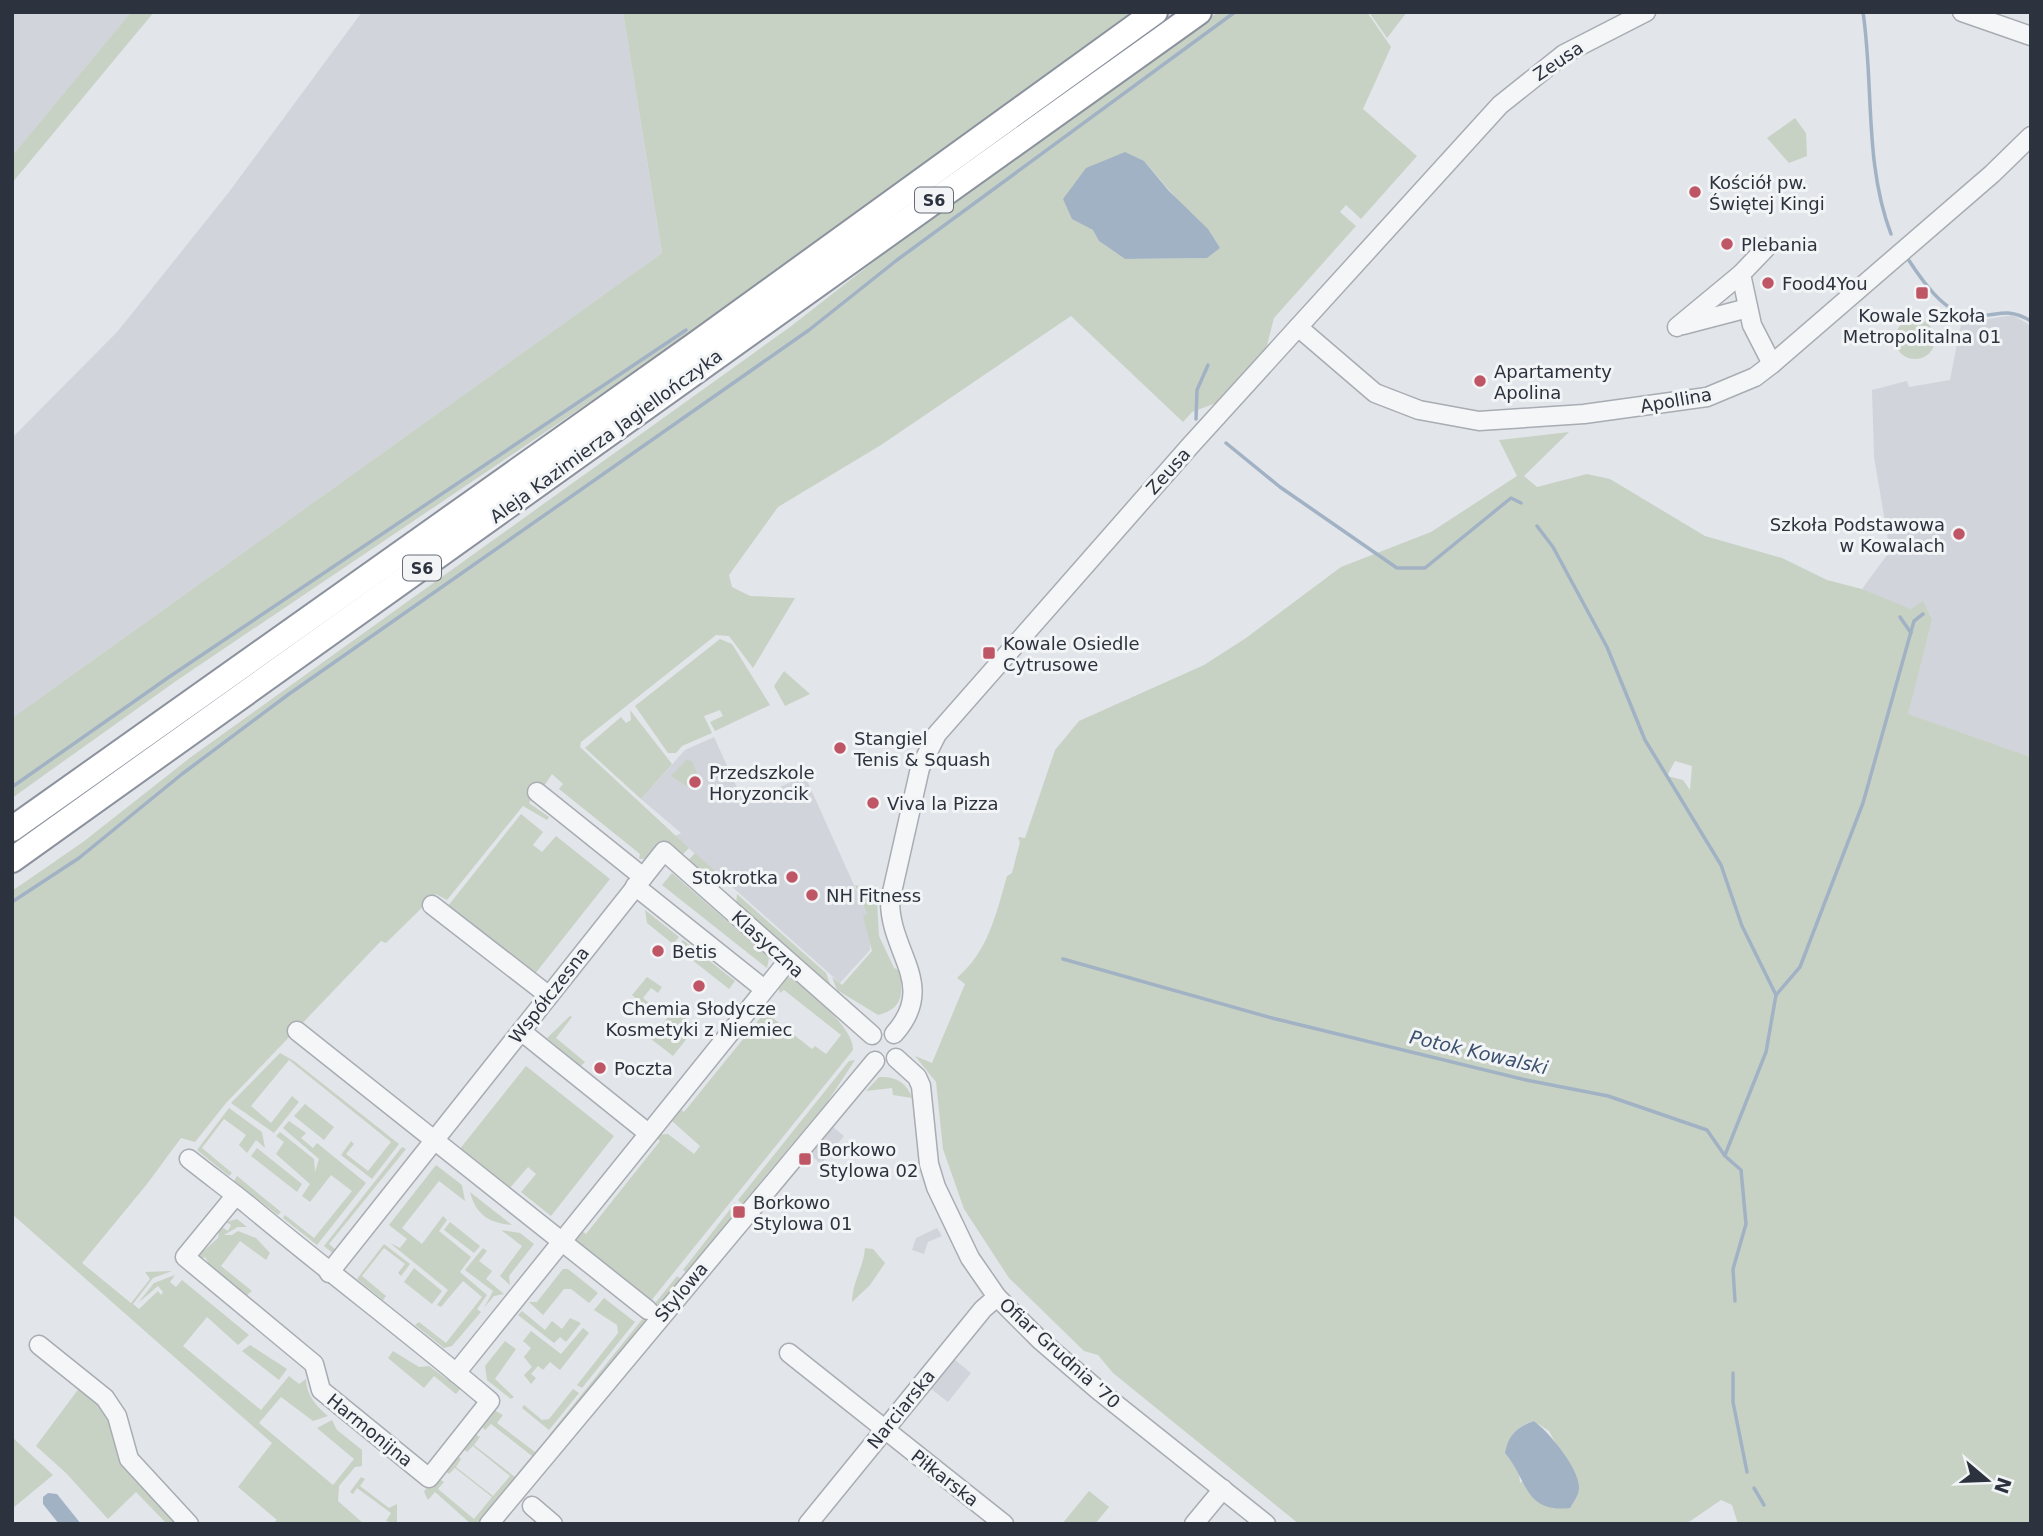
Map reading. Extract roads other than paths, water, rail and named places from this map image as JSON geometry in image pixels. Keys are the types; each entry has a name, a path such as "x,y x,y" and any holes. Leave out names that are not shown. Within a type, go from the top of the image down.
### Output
{"highway":[{"name":"Aleja Kazimierza Jagiellończyka","path":"12,829 696,344 1156,12"},
{"name":"Aleja Kazimierza Jagiellończyka","path":"12,860 1199,12"}],"street":[{"name":"Zeusa","path":"894,1034 913,1004 914,985 890,920 890,901 916,784 926,753 937,734 1298,327 1500,105 1564,54 1646,12"},
{"path":"1962,12 2031,36"},
{"name":"Apollina","path":"1298,327 1375,393 1419,410 1479,421 1584,414 1707,397 1755,377 1772,364 1992,174 2031,136"},
{"path":"1748,308 1677,327 1741,274 1766,248"},
{"path":"1741,274 1752,325 1772,364"},
{"path":"537,792 764,989"},
{"name":"Współczesna","path":"329,1273 664,851"},
{"name":"Klasyczna","path":"664,851 873,1035"},
{"path":"432,905 548,995"},
{"path":"189,1159 456,1373 787,962"},
{"path":"297,1031 648,1310"},
{"path":"521,1031 649,1133"},
{"path":"883,1031 894,1034 900,1046 896,1058 886,1064 875,1061 867,1049 873,1035 883,1031"},
{"name":"Ofiar Grudnia '70","path":"896,1058 917,1077 921,1086 928,1154 936,1187 970,1258 997,1297 1040,1340 1098,1390 1266,1524"},
{"name":"Stylowa","path":"489,1524 875,1061"},
{"name":"Harmonijna","path":"236,1195 185,1257 314,1364 321,1391 429,1478 490,1401 456,1373"},
{"name":"Narciarska","path":"808,1524 983,1309 997,1297"},
{"path":"39,1345 105,1398 117,1416 129,1459 189,1524"},
{"name":"Piłkarska","path":"789,1353 1003,1524"},
{"path":"1194,1524 1223,1489"},
{"path":"532,1506 553,1524"}],"water":[{"path":"1125,152 1144,161 1169,191 1208,229 1220,248 1207,258 1125,259 1099,241 1093,230 1072,219 1063,199 1086,168"},
{"path":"1534,1421 1555,1442 1569,1461 1578,1480 1579,1491 1570,1508 1555,1508 1535,1500 1505,1453 1514,1432"},
{"path":"48,1493 57,1494 81,1524 59,1524 43,1504 43,1497"}],"waterway":[{"path":"12,902 79,858 182,774 289,694 809,330 897,260 1235,12"},
{"path":"1863,12 1873,152 1882,207 1891,234"},
{"path":"1908,259 1935,295 1952,309 1972,316 2015,314 2031,321"},
{"path":"12,787 169,677 686,330"},
{"path":"1196,419 1197,390 1208,365"},
{"path":"1226,443 1280,487 1397,568 1425,568 1511,498 1521,503"},
{"path":"1537,526 1553,547 1607,647 1645,740 1721,865 1742,926 1776,995"},
{"path":"1725,1155 1766,1052 1776,995 1800,967 1863,803 1914,621 1923,614"},
{"path":"1900,617 1911,633"},
{"name":"Potok Kowalski","path":"1063,959 1272,1018 1526,1080 1608,1096 1707,1130 1725,1156 1741,1170 1746,1224 1733,1269 1735,1301"},
{"name":"Potok Kowalski","path":"1733,1373 1733,1402 1747,1472"},
{"name":"Potok Kowalski","path":"1754,1488 1764,1505"}],"place":[{"name":"Kościół pw. Świętej Kingi","path":"1695,192"},
{"name":"Plebania","path":"1727,244"},
{"name":"Food4You","path":"1768,283"},
{"name":"Kowale Szkoła Metropolitalna 01","path":"1922,293"},
{"name":"Apartamenty Apolina","path":"1480,381"},
{"name":"Szkoła Podstawowa w Kowalach","path":"1959,534"},
{"name":"Kowale Osiedle Cytrusowe","path":"989,653"},
{"name":"Stangiel Tenis & Squash","path":"840,748"},
{"name":"Przedszkole Horyzoncik","path":"695,782"},
{"name":"Viva la Pizza","path":"873,803"},
{"name":"Stokrotka","path":"792,877"},
{"name":"NH Fitness","path":"812,895"},
{"name":"Betis","path":"658,951"},
{"name":"Chemia Słodycze Kosmetyki z Niemiec","path":"699,986"},
{"name":"Poczta","path":"600,1068"},
{"name":"Borkowo Stylowa 02","path":"805,1159"},
{"name":"Borkowo Stylowa 01","path":"739,1212"}]}
